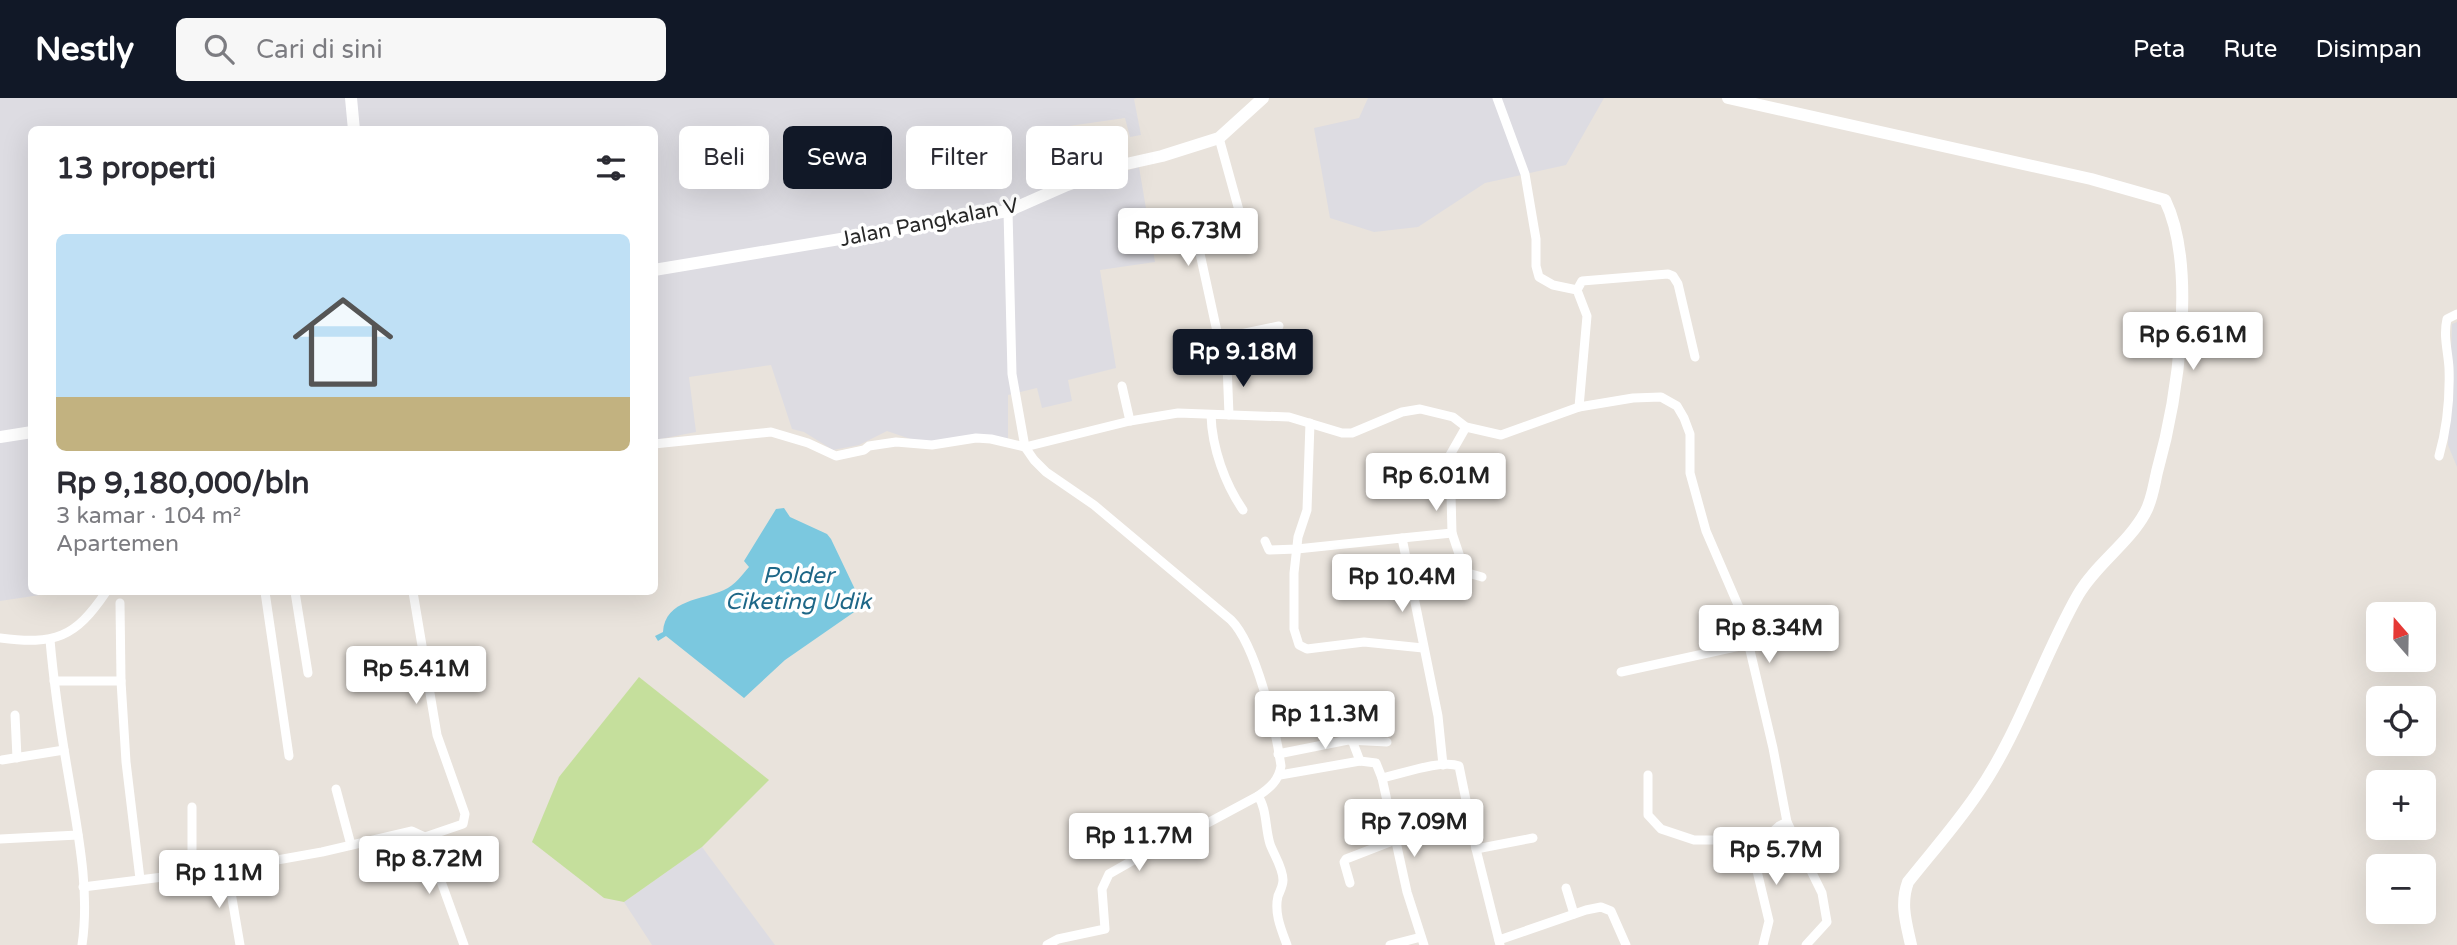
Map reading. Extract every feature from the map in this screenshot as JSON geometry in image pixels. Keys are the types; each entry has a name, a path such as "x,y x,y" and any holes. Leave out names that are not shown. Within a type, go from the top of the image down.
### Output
{"street":[{"path":"351,98 354,126"},
{"name":"Jalan Pangkalan V","path":"658,269 1008,211 1067,185 1126,164 1219,138 1263,98"},
{"path":"1497,98 1526,182 1539,276 1553,285 1577,290 1583,300 1587,316 1579,407"},
{"path":"1728,98 2091,179 2165,200 2173,217 2179,250 2183,305 2169,429 2147,510 2128,538 2080,593 2012,732 1978,793 1908,882 1903,896 1903,909 1911,945"},
{"path":"1219,138 1245,232 1241,236 1209,242 1201,245 1199,249 1219,335 1226,337 1279,326"},
{"path":"1008,211 1012,374 1025,447 1046,472 1094,505 1240,628 1254,660 1281,766 1280,775 1270,788 1258,796 1109,874 1102,888 1105,929 1058,939 1047,945"},
{"path":"1577,290 1582,281 1668,274 1673,276 1678,284 1695,357"},
{"path":"2439,456 2447,424 2449,368 2444,336 2447,319 2457,314"},
{"path":"1227,365 1229,415"},
{"path":"1122,386 1130,421"},
{"path":"658,443 771,432 808,443 836,456 864,450 869,446 896,442 932,445 976,438 1025,447 1130,421 1178,413 1289,417 1342,433 1352,433 1402,412 1420,409 1453,417 1466,427 1501,435 1579,407 1633,398 1661,397 1677,406 1690,434 1690,473 1706,531 1734,591 1749,644 1787,822 1822,893 1827,922 1806,945"},
{"path":"1210,415 1223,471 1243,510"},
{"path":"1310,423 1307,510 1294,573 1294,629 1301,648 1364,642 1423,648"},
{"path":"1466,427 1450,455 1452,533 1468,573 1482,577"},
{"path":"0,437 28,433"},
{"path":"1265,541 1269,550 1297,549 1452,533"},
{"path":"1402,538 1442,739 1443,765"},
{"path":"0,638 50,640 68,633 90,615 104,595"},
{"path":"265,595 289,756"},
{"path":"295,595 308,673"},
{"path":"83,887 227,869 412,831 425,837 463,824 466,814 437,735 414,595"},
{"path":"120,603 126,762 141,879"},
{"path":"50,640 78,835 86,916 82,945"},
{"path":"1621,672 1749,644"},
{"path":"54,681 121,681"},
{"path":"15,715 17,758"},
{"path":"1278,754 1352,740 1387,742"},
{"path":"1352,740 1360,761"},
{"path":"2,760 64,750"},
{"path":"1280,775 1360,761 1376,763 1382,778 1407,892 1422,941 1390,945"},
{"path":"1382,778 1443,765 1460,766 1476,849 1500,942 1574,914 1601,908 1611,911 1626,945"},
{"path":"1648,775 1648,815 1661,829 1694,840 1715,839 1744,850 1752,850 1787,822"},
{"path":"336,789 351,845"},
{"path":"1258,796 1264,804 1269,842 1283,877 1277,910 1287,945"},
{"path":"192,807 192,874"},
{"path":"0,839 78,835"},
{"path":"425,837 464,945"},
{"path":"1476,849 1533,838"},
{"path":"1350,883 1344,862 1346,859 1395,840"},
{"path":"1752,850 1769,921 1763,945"},
{"path":"227,869 240,945"},
{"path":"1566,888 1574,914"}],"shaded area":[{"path":"0,98 1137,98 1134,99 1141,135 1130,137 1125,118 1069,126 1026,126 1026,189 1047,189 1048,198 1065,189 1128,189 1128,170 1139,167 1155,262 1100,270 1116,368 1068,380 1072,401 1042,408 1037,388 1008,395 1008,442 961,436 925,444 887,431 859,445 833,450 804,432 792,429 771,365 689,377 696,432 658,439 658,126 28,126 28,595 40,595 0,601"},
{"path":"1368,98 1604,98 1566,165 1485,183 1418,227 1374,232 1330,218 1314,128 1359,118"},
{"path":"2457,322 2457,467 2448,445 2452,324"},
{"path":"702,847 775,945 652,945 624,902"}],"green space":[{"path":"639,677 769,780 702,847 624,902 604,898 532,842 559,777"}],"water":[{"name":"Polder Ciketing Udik","path":"784,508 790,517 827,534 862,604 785,660 744,698 666,636 658,641 655,636 663,632 665,621 678,607 724,590 738,580 749,567 744,561 776,509"}]}
